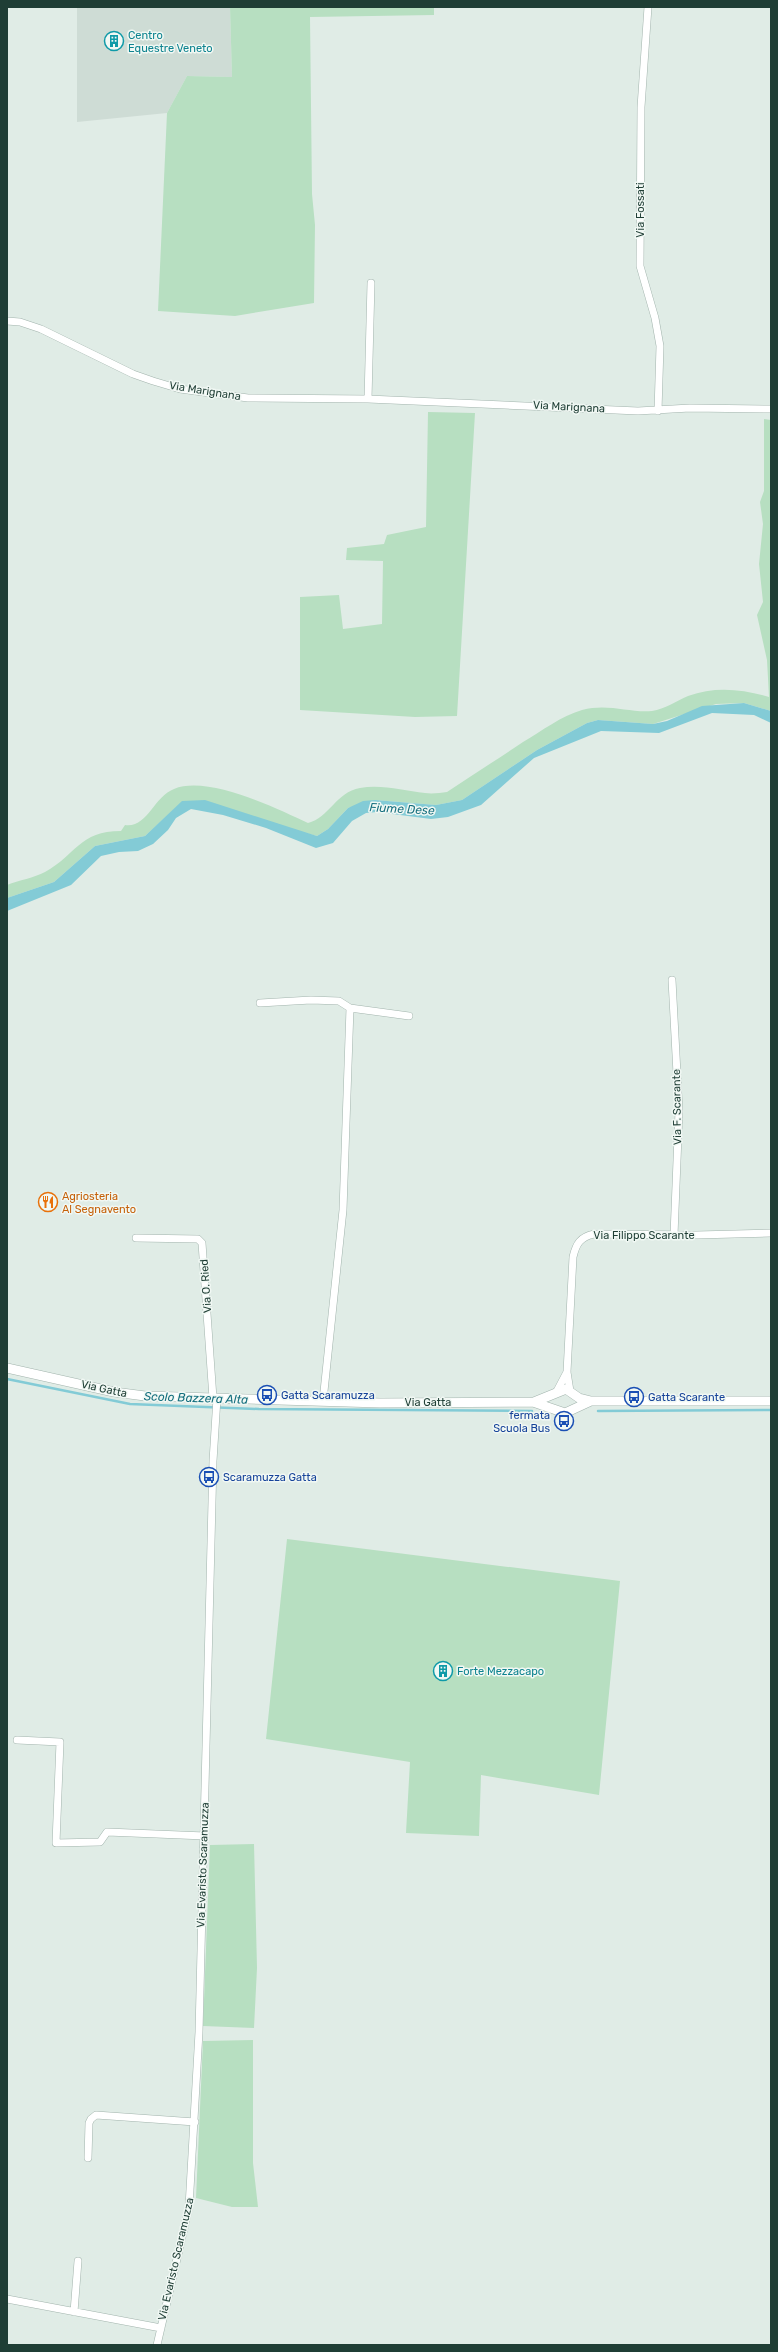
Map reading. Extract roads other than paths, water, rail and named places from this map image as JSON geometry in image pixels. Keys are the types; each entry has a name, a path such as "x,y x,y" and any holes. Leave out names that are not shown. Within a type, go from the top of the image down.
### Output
{"street":[{"name":"Via Fossati","path":"648,7 641,107 640,266 655,318 660,346 658,411"},
{"path":"368,398 371,283"},
{"name":"Via Marignana","path":"7,321 20,322 41,329 133,374 180,388 248,398 368,398 658,411 690,408 771,408"},
{"name":"Via F. Scarante","path":"672,980 679,1111 674,1235"},
{"path":"260,1003 311,1000 339,1001 350,1008 409,1016"},
{"path":"323,1401 341,1226 350,1008"},
{"name":"Via Filippo Scarante","path":"572,1393 567,1372 573,1257 578,1242 584,1237 594,1234 674,1235 771,1232"},
{"name":"Via O. Ried","path":"136,1238 198,1239 202,1243 215,1398"},
{"name":"Via Gatta","path":"7,1368 135,1396 323,1401 533,1402 554,1407 557,1411 565,1413 591,1401 771,1401"},
{"name":"Via Filippo Scarante","path":"556,1392 567,1372"},
{"name":"Via Gatta","path":"533,1402 561,1390 591,1401"},
{"path":"554,1407 552,1402 556,1392"},
{"path":"572,1393 575,1404 573,1408"},
{"name":"Via Evaristo Scaramuzza","path":"157,2345 189,2207 195,2122 204,1836 212,1461 216,1413 215,1398"},
{"path":"17,1740 60,1742 56,1844 100,1842 107,1832 204,1836"},
{"path":"88,2158 90,2123 91,2118 96,2115 195,2122"},
{"path":"74,2312 78,2261"},
{"name":"Via Evaristo Scaramuzza","path":"7,2299 161,2328"}],"water":[{"name":"Fiume Dese","path":"744,703 771,711 771,723 754,715 712,713 659,733 601,731 534,758 481,805 448,817 431,819 377,812 366,813 352,821 333,843 316,848 266,828 223,815 191,809 176,818 168,830 153,844 138,851 119,852 101,856 71,885 7,911 7,898 54,882 95,846 145,836 182,801 205,800 317,836 328,829 348,808 363,801 375,800 436,805 462,800 537,750 587,723 598,720 653,724 667,721 702,706"}],"waterway":[{"name":"Scolo Bazzera Alta","path":"7,1379 130,1404 259,1409 532,1411"},
{"name":"Scolo Bazzera Alta","path":"598,1411 771,1410"}],"place":[{"name":"Centro Equestre Veneto","path":"114,41"},
{"name":"Agriosteria Al Segnavento","path":"48,1202"},
{"name":"Gatta Scaramuzza","path":"267,1395"},
{"name":"Gatta Scarante","path":"634,1397"},
{"name":"fermata Scuola Bus","path":"564,1421"},
{"name":"Scaramuzza Gatta","path":"209,1477"},
{"name":"Forte Mezzacapo","path":"443,1671"}]}
